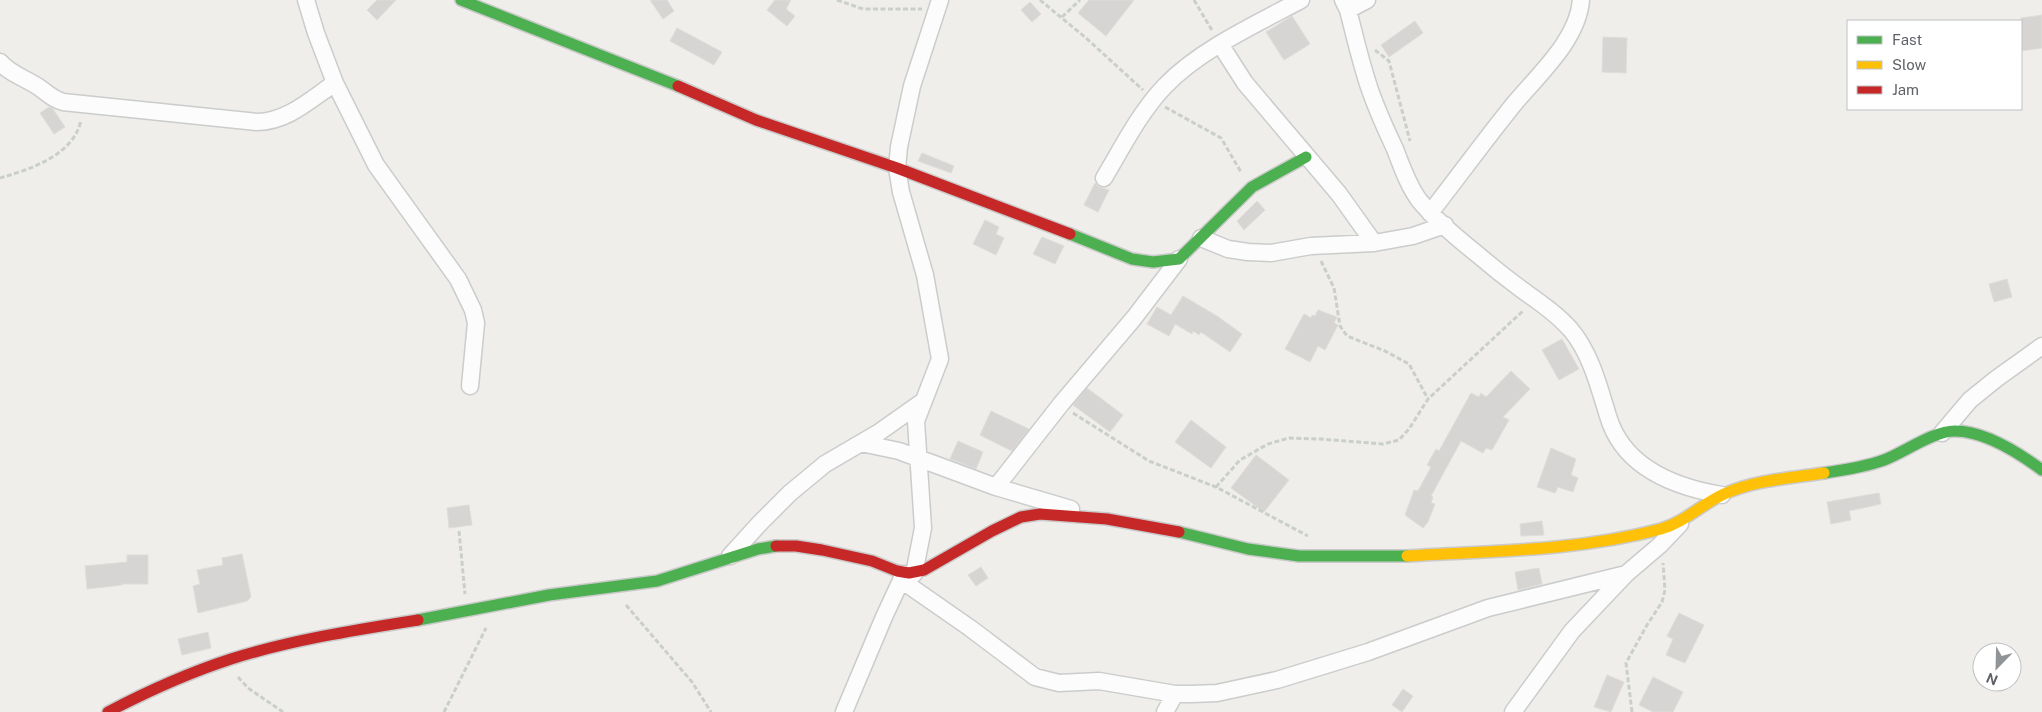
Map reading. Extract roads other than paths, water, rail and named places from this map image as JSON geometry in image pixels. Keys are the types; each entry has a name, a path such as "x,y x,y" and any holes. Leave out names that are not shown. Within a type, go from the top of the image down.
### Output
{"street":[{"path":"306,0 335,83 376,165 458,279 473,310 476,323 470,386"},
{"path":"461,0 635,68 756,120 897,168 1029,217 1132,259 1153,262 1179,259"},
{"path":"1104,178 1154,99 1174,78 1220,44 1301,0"},
{"path":"1367,0 1346,5 1370,90 1406,179 1418,199 1430,213 1476,254 1552,312 1571,330 1584,349 1600,389 1608,418 1618,440 1632,456 1646,468 1674,484 1695,491 1722,495"},
{"path":"1430,213 1515,104 1557,55 1565,43 1576,18 1581,0"},
{"path":"844,712 906,576 923,528 919,458 915,434 916,421 922,402 939,364 939,353 925,275 901,192 897,168 899,147 912,86 938,4"},
{"path":"1220,44 1245,83 1339,194 1374,243"},
{"path":"0,62 8,71 40,88 50,98 158,113 267,122 283,118 335,83"},
{"path":"996,487 1061,404 1134,318 1179,259 1252,187 1306,156"},
{"path":"1201,238 1228,249 1270,253 1311,246 1374,243 1412,236 1445,225"},
{"path":"1942,433 1970,400 2042,346"},
{"path":"728,558 790,493 825,464 862,443 922,402"},
{"path":"906,576 924,570 992,530 1021,517 1040,514 1107,519 1158,527 1248,550 1299,556 1399,556 1550,548 1624,537 1663,528 1684,519 1722,495 1751,484 1854,469 1884,460 1942,433 1965,432 1984,438 2018,452 2042,470"},
{"path":"862,443 899,451 996,487 1107,519"},
{"path":"1513,712 1572,631 1626,574 1660,545 1684,519"},
{"path":"108,712 152,689 224,662 283,645 398,622 467,612 547,596 650,583 764,547 785,545 808,547 875,562 906,576 1035,677 1058,683 1099,681 1175,694 1217,693 1277,680 1368,652 1488,608 1626,574"},
{"path":"1165,712 1175,694"}]}
